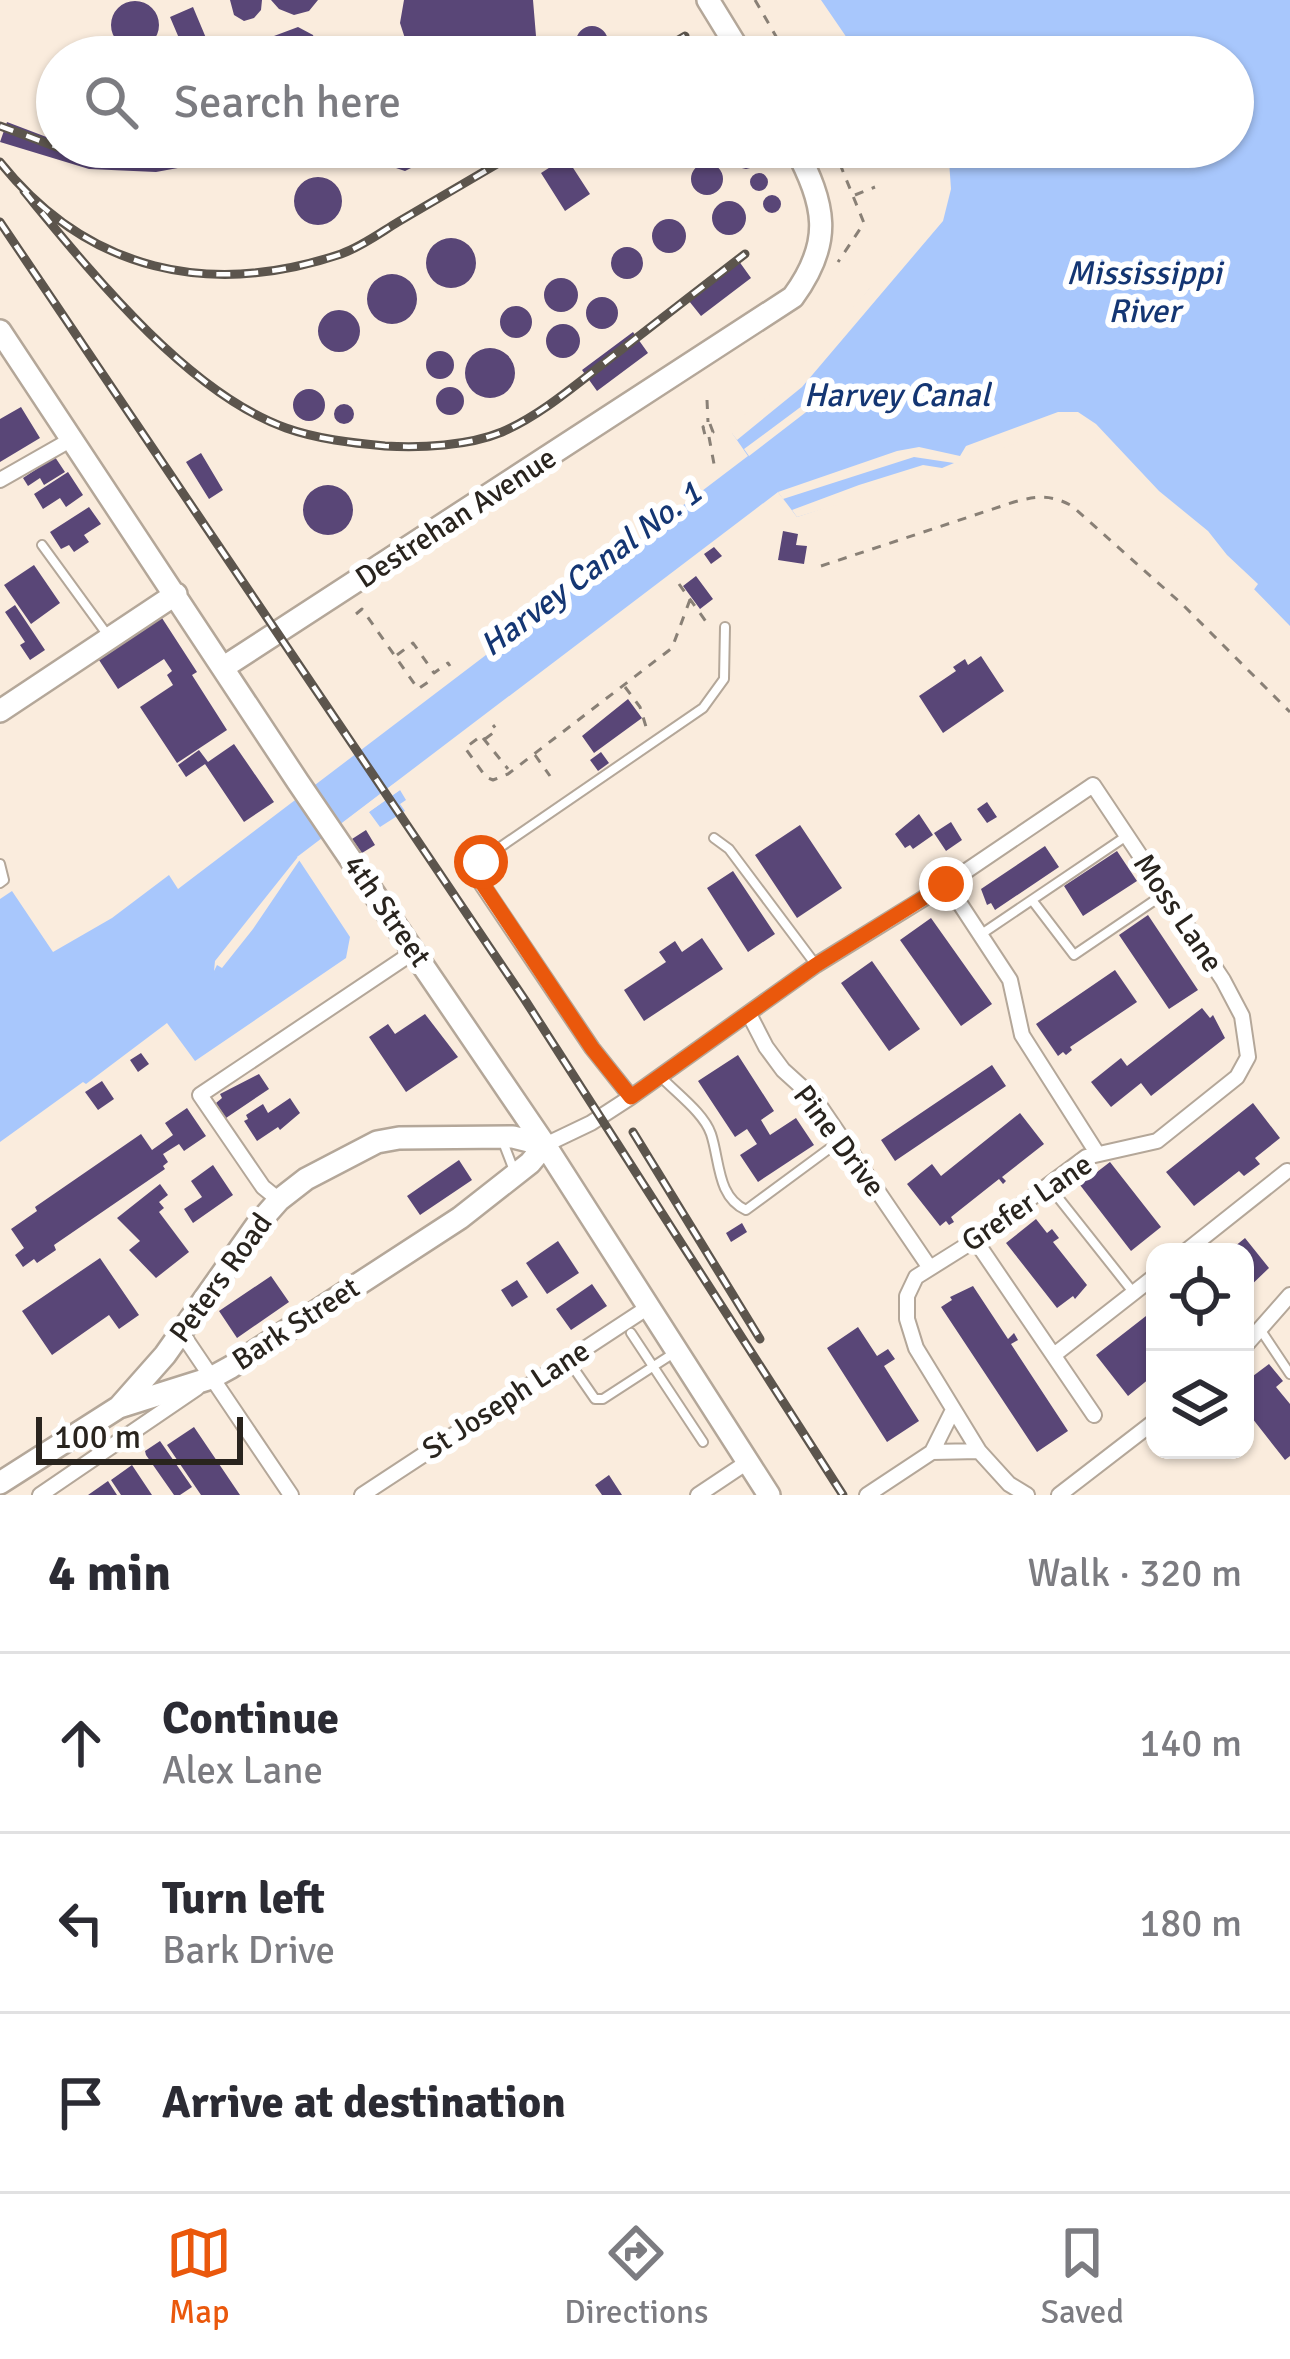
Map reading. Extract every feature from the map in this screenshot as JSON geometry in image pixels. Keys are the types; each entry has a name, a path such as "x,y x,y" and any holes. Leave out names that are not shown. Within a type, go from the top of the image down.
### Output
{"main road":[{"path":"708,0 729,36"},
{"name":"Destrehan Avenue","path":"224,667 793,297 812,272 821,241 821,208 804,168"},
{"name":"4th Street","path":"0,331 545,1145 770,1495"},
{"path":"0,711 176,594"},
{"name":"Peters Road","path":"119,1407 279,1199 306,1179 377,1142 501,1138 545,1145"},
{"name":"Bark Street","path":"211,1378 460,1218 545,1145"},
{"name":"Peters Road","path":"0,1483 119,1407 211,1378"}],"street":[{"path":"0,481 72,439"},
{"name":"Moss Lane","path":"946,884 1093,785 1232,998 1241,1016 1246,1048"},
{"path":"494,851 481,862 482,883 592,1048 631,1097"},
{"path":"545,1145 631,1097 816,965 946,884 1010,980 1022,1035 1097,1153"},
{"path":"279,1199 263,1186 200,1096 415,951"},
{"name":"Pine Drive","path":"749,1014 783,1070 815,1099 930,1268"},
{"name":"Grefer Lane","path":"1027,1495 979,1451 916,1348 907,1318 907,1296 916,1277 975,1240 1086,1156 1157,1141 1237,1077 1248,1058 1246,1048"},
{"path":"1196,1243 1287,1172"},
{"path":"975,1240 1094,1415"},
{"path":"1054,1355 1146,1283"},
{"path":"1254,1334 1290,1295"},
{"name":"St Joseph Lane","path":"362,1495 650,1306"},
{"path":"181,1332 291,1495"},
{"name":"Bark Street","path":"40,1495 211,1378"},
{"path":"866,1495 932,1452 953,1410"},
{"path":"1059,1495 1146,1428"},
{"path":"932,1452 979,1451"},
{"path":"698,1495 749,1461"}],"lane":[{"path":"42,545 110,638"},
{"path":"494,851 715,696 727,662 725,627"},
{"path":"980,934 1127,836"},
{"path":"714,838 729,850 816,965"},
{"path":"0,864 4,880 0,884"},
{"path":"1032,900 1074,955 1165,893"},
{"path":"661,1076 709,1128 722,1182 735,1205 746,1210 842,1138"},
{"path":"501,1138 515,1174"},
{"path":"1048,1185 1134,1293"},
{"path":"1259,1328 1290,1375"},
{"path":"631,1333 703,1442"},
{"path":"568,1360 595,1399 603,1400 678,1351"}],"path":[{"path":"755,0 776,36"},
{"path":"838,262 864,223 842,168"},
{"path":"853,196 875,187"},
{"path":"707,400 708,424 702,430 709,435 711,468"},
{"path":"821,566 1034,496 1059,499 1183,605 1290,712"},
{"path":"679,584 707,623"},
{"path":"494,725 496,730 465,748 486,777 498,780 672,648 690,598"},
{"path":"356,614 362,609 418,689 434,679"},
{"path":"395,656 413,644 434,674 450,666"},
{"path":"623,685 640,707 644,725 655,741"},
{"path":"482,738 510,772"},
{"path":"534,754 550,776"}],"water":[{"path":"816,0 1290,0 1290,626 1106,438 1071,418 961,456 952,471 924,475 797,517 778,492 297,857 350,937 346,958 195,1061 167,1023 0,1142 0,899 12,891 53,952 112,918 169,875 178,889 748,456 732,433 796,381 937,204 931,168 1254,168 1254,36 839,36"},
{"path":"400,790 405,811 380,827 369,812"}],"pier":[{"path":"810,0 821,0 846,36 832,36"},
{"path":"925,168 950,168 951,189 943,221 802,387 737,440 728,428 792,377 868,290 930,202"},
{"path":"817,386 823,390 823,399 749,456 744,449 810,400 809,391"},
{"path":"1058,412 1078,412 1096,424 1258,584 1250,595 1167,519 1102,442 1070,425 965,461 957,474 797,517 792,510 859,485 923,465 942,468 954,463 914,457 783,499 778,492 897,451 919,447 960,456 966,446"},
{"path":"395,783 400,790 299,861 253,929 222,968 217,965 214,971 215,961 297,858"}],"building":[{"path":"230,0 262,0 261,10 244,21 234,15"},
{"path":"271,0 318,0 309,11 294,15"},
{"path":"404,0 533,0 536,36 404,36 400,23"},
{"path":"126,3 144,3 157,16 156,36 113,34 113,16"},
{"path":"193,7 205,36 178,36 170,17"},
{"path":"298,27 313,36 274,36"},
{"path":"586,27 604,30 607,36 577,36"},
{"path":"7,122 36,133 36,153 0,142"},
{"path":"86,168 178,168 156,172"},
{"path":"549,168 573,168 590,194 565,211 541,173"},
{"path":"696,168 718,168 722,185 713,194 701,194 692,185"},
{"path":"759,173 768,182 759,191 750,182"},
{"path":"318,177 335,184 342,201 335,218 318,225 301,218 294,201 301,184"},
{"path":"772,195 781,204 772,213 763,204"},
{"path":"729,201 741,206 746,218 741,230 729,235 717,230 712,218 717,206"},
{"path":"669,219 681,224 686,236 681,248 669,253 657,248 652,236 657,224"},
{"path":"451,238 469,245 476,263 469,281 451,288 433,281 426,263 433,245"},
{"path":"627,247 639,251 643,263 639,275 627,279 615,275 611,263 615,251"},
{"path":"736,257 751,278 701,316 685,296"},
{"path":"392,274 410,281 417,299 410,317 392,324 374,317 367,299 374,281"},
{"path":"561,278 573,283 578,295 573,307 561,312 549,307 544,295 549,283"},
{"path":"602,297 614,301 618,313 614,325 602,329 590,325 586,313 590,301"},
{"path":"516,306 528,310 532,322 528,334 516,338 504,334 500,322 504,310"},
{"path":"339,310 354,316 360,331 354,346 339,352 324,346 318,331 324,316"},
{"path":"563,324 575,329 580,341 575,353 563,358 551,353 546,341 551,329"},
{"path":"633,332 648,353 597,391 582,370"},
{"path":"490,348 508,355 515,373 508,391 490,398 472,391 465,373 472,355"},
{"path":"440,351 450,355 454,365 450,375 440,379 430,375 426,365 430,355"},
{"path":"450,387 460,391 464,401 460,411 450,415 440,411 436,401 440,391"},
{"path":"309,389 320,394 325,405 320,416 309,421 298,416 293,405 298,394"},
{"path":"344,404 354,414 344,424 334,414"},
{"path":"21,407 40,438 0,462 0,419"},
{"path":"201,453 223,490 209,499 186,462"},
{"path":"55,457 65,472 44,485 40,478 28,486 23,478"},
{"path":"68,472 83,495 66,507 60,498 43,509 34,494"},
{"path":"328,485 346,492 353,510 346,528 328,535 310,528 303,510 310,492"},
{"path":"89,507 101,524 84,535 89,542 74,552 69,545 61,549 50,532"},
{"path":"783,531 798,534 796,545 807,546 804,564 778,560"},
{"path":"714,547 722,556 711,564 704,554"},
{"path":"34,565 60,603 31,624 4,585"},
{"path":"696,576 713,599 700,609 683,586"},
{"path":"15,605 45,650 30,660 20,645 25,642 5,612"},
{"path":"162,618 227,730 177,763 140,707 173,685 167,675 172,671 164,659 118,689 99,660"},
{"path":"981,656 1004,691 943,733 919,696 956,671 953,667 965,659 968,665"},
{"path":"628,699 642,718 594,753 582,736"},
{"path":"234,744 274,802 244,822 205,764"},
{"path":"199,750 208,762 186,777 178,765"},
{"path":"601,752 609,763 598,771 590,760"},
{"path":"987,802 997,817 987,823 977,809"},
{"path":"919,814 933,835 913,849 905,848 895,834"},
{"path":"951,822 962,840 946,851 934,833"},
{"path":"800,825 842,888 797,918 755,855"},
{"path":"366,830 375,845 362,853 352,839"},
{"path":"1045,846 1059,867 995,910 991,903 987,905 981,889"},
{"path":"1117,851 1137,881 1083,916 1064,886"},
{"path":"733,871 775,934 748,952 707,888"},
{"path":"1148,915 1198,990 1169,1009 1119,935"},
{"path":"931,918 992,1004 961,1026 900,940"},
{"path":"702,938 723,969 644,1021 624,990 666,962 659,952 675,941 682,952"},
{"path":"872,961 920,1029 889,1051 841,983"},
{"path":"1115,970 1137,1002 1070,1047 1066,1055 1058,1056 1036,1024"},
{"path":"1202,1008 1210,1018 1213,1015 1225,1038 1151,1096 1141,1083 1111,1107 1091,1082 1121,1058 1127,1066"},
{"path":"425,1014 458,1057 406,1092 369,1037 388,1024 395,1034"},
{"path":"141,1053 149,1064 138,1072 130,1060"},
{"path":"738,1055 774,1111 761,1120 770,1135 796,1118 814,1145 758,1182 740,1155 757,1144 747,1129 735,1137 698,1081"},
{"path":"992,1065 1006,1086 895,1161 881,1140"},
{"path":"259,1074 269,1089 226,1118 216,1103 220,1094"},
{"path":"102,1081 114,1099 98,1110 85,1092"},
{"path":"290,1098 300,1113 257,1141 244,1121 246,1115 263,1104 268,1113"},
{"path":"1253,1103 1280,1138 1255,1158 1260,1164 1244,1176 1239,1171 1194,1206 1166,1172"},
{"path":"187,1108 206,1136 184,1151 179,1144 163,1154 168,1162 165,1169 54,1245 56,1250 23,1267 15,1255 24,1248 11,1229 37,1211 35,1207 141,1134 152,1150 173,1135 165,1123"},
{"path":"1020,1113 1044,1144 1002,1177 1003,1184 999,1179 951,1217 954,1222 940,1226 907,1184 932,1164 941,1176"},
{"path":"459,1160 472,1180 420,1215 407,1196"},
{"path":"1110,1162 1161,1227 1131,1251 1080,1185"},
{"path":"213,1165 233,1195 193,1223 184,1209 202,1197 191,1181"},
{"path":"160,1184 168,1195 159,1202 164,1208 159,1212 189,1252 156,1278 129,1250 140,1241 117,1218"},
{"path":"1036,1219 1047,1233 1052,1229 1059,1238 1053,1242 1087,1285 1075,1299 1057,1308 1006,1243"},
{"path":"742,1223 747,1232 731,1242 726,1233"},
{"path":"558,1241 579,1273 547,1294 526,1263"},
{"path":"1254,1249 1269,1268 1254,1282"},
{"path":"100,1258 139,1315 119,1329 109,1315 52,1355 22,1311"},
{"path":"271,1276 289,1302 237,1338 219,1311"},
{"path":"517,1280 528,1297 512,1307 501,1290"},
{"path":"592,1284 607,1306 571,1330 556,1309"},
{"path":"973,1286 1008,1339 1014,1333 1018,1340 1011,1344 1068,1431 1037,1452 941,1307"},
{"path":"1146,1316 1146,1381 1128,1396 1096,1355"},
{"path":"858,1327 877,1356 888,1349 895,1359 884,1366 919,1421 887,1442 827,1348"},
{"path":"1269,1364 1283,1381 1276,1387 1290,1404 1290,1456 1285,1460 1254,1420 1254,1375"},
{"path":"194,1427 240,1495 201,1495 167,1445"},
{"path":"160,1441 192,1487 180,1495 174,1495 146,1455"},
{"path":"132,1465 152,1495 121,1495 111,1480"},
{"path":"609,1475 622,1495 602,1495 595,1485"},
{"path":"108,1481 117,1495 88,1495"}],"railway":[{"path":"0,126 36,139"},
{"path":"0,162 72,229 112,251 154,266 245,274 348,251 491,168"},
{"path":"24,191 142,326 212,387 286,428 385,446 460,443 516,425 570,390 745,254"},
{"path":"0,222 525,1000 843,1495"},
{"path":"633,1132 760,1339"}],"route":[{"path":"481,862 482,883 592,1048 631,1097 816,965 946,884"}],"water label":[{"name":"Mississippi River","path":"1144,292"},
{"name":"Harvey Canal","path":"897,395"},
{"name":"Harvey Canal No. 1","path":"591,569"}]}
